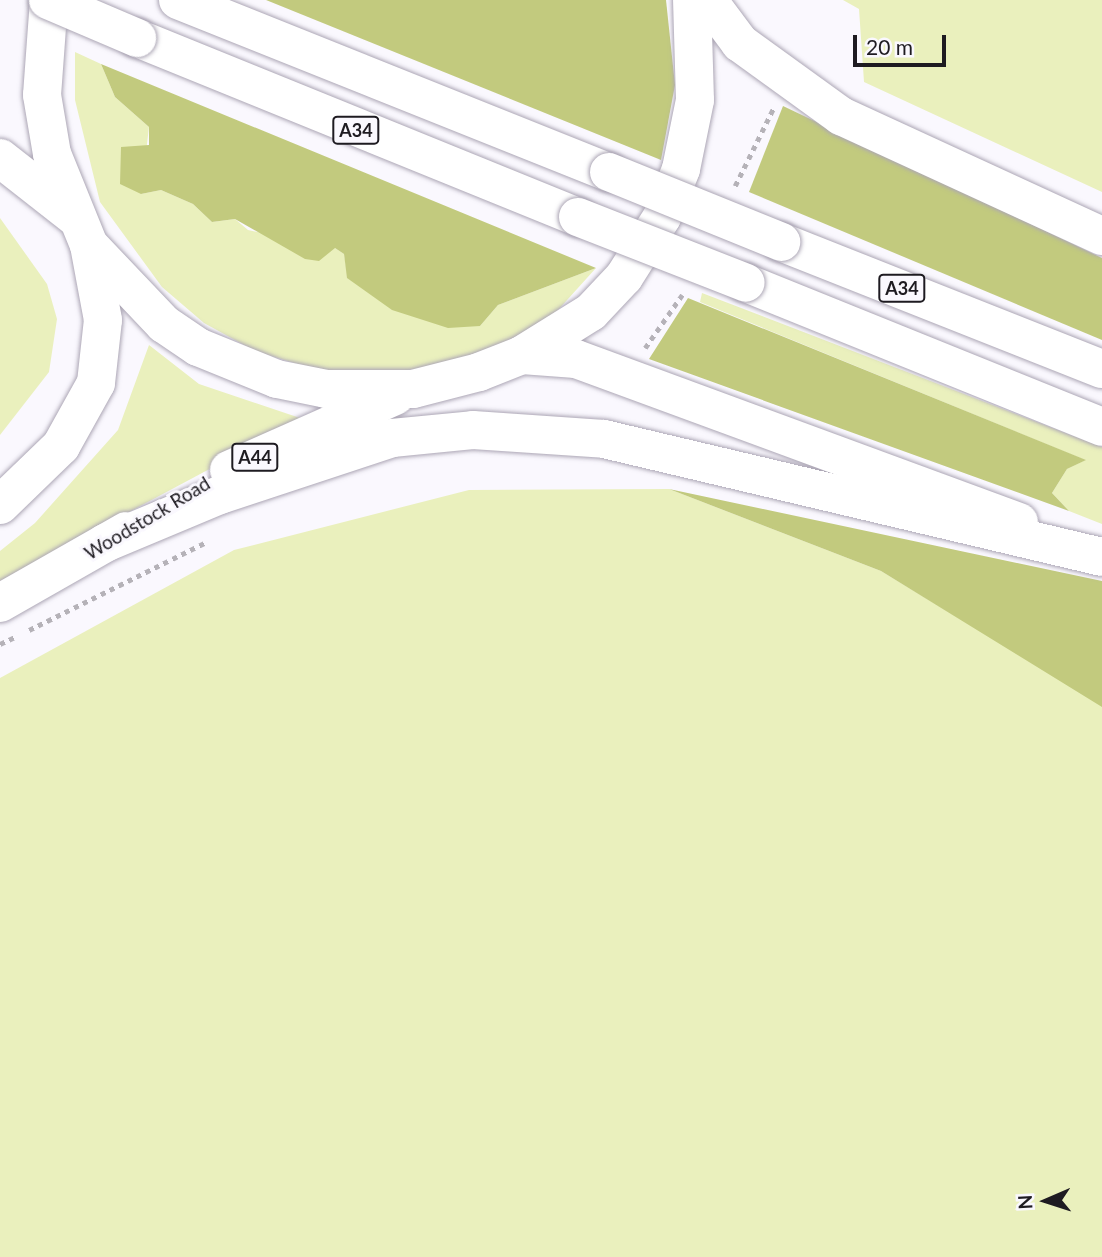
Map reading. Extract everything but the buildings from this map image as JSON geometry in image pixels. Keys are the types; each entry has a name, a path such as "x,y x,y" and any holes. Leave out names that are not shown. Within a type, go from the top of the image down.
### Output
{"highway":[{"name":"A34","path":"48,0 578,217 1002,384 1102,427"},
{"path":"0,505 61,446 96,383 103,320 81,230 52,154 42,95 48,0"},
{"name":"A34","path":"178,0 1102,369"},
{"path":"0,158 81,230 164,324 198,347 277,379 326,389 413,389 522,355 590,312 624,277 662,217 681,169 695,100 692,0"},
{"path":"708,0 740,43 841,116 1102,236"},
{"path":"522,355 576,359 1102,556"},
{"name":"Woodstock Road","path":"0,603 227,471 413,389"},
{"path":"105,543 220,495 392,438 474,430 604,439 1102,556"}],"path":[{"path":"0,644 220,535"}],"green space":[{"path":"266,0 666,0 675,85 661,160"},
{"path":"843,0 1102,0 1102,192 864,82 859,9"},
{"path":"75,52 101,64 115,97 149,127 141,194 161,190 193,204 212,222 235,219 248,230 335,248 344,254 348,278 365,289 480,326 498,305 596,268 549,320 468,360 372,376 314,369 255,351 204,323 162,287 100,202 75,100"},
{"path":"101,64 596,268 498,305 480,326 448,328 392,310 347,278 344,254 335,248 319,261 305,259 235,219 212,222 193,204 161,190 141,194 120,184 121,147 149,145 149,127 115,97"},
{"path":"783,106 1102,258 1102,340 749,192"},
{"path":"0,218 47,284 57,319 49,372 0,435"},
{"path":"702,293 1102,447 1102,524 1069,511 1052,493 1067,469 1085,460 700,302"},
{"path":"688,298 1086,460 1067,469 1052,493 1069,511 649,359"},
{"path":"149,345 199,384 303,419 0,581 0,551 35,523 118,430"},
{"path":"669,489 881,571 1102,705 1102,1257 0,1257 0,678 234,550 469,490"},
{"path":"669,489 1102,581 1102,707 881,571"}]}
